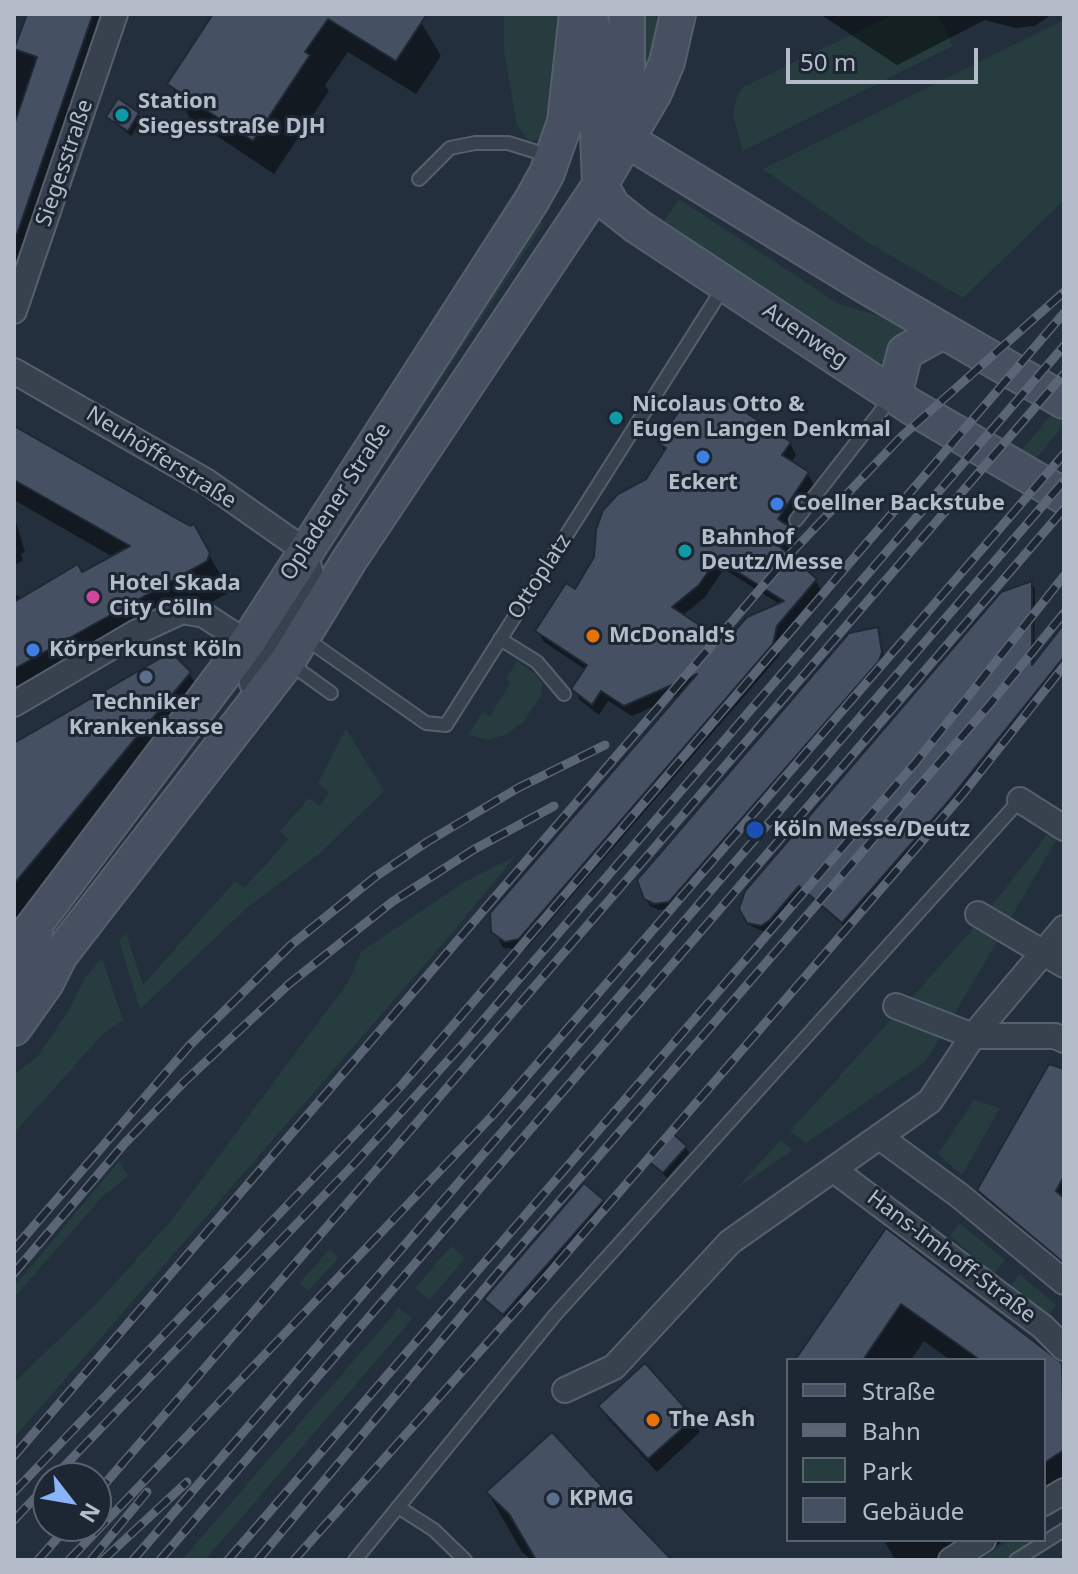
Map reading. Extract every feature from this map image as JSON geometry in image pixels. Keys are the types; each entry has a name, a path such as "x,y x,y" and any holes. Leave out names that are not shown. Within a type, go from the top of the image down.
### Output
{"main road":[{"name":"Opladener Straße","path":"14,952 247,643 550,165 565,122 577,14"},
{"path":"588,14 594,31 608,159"},
{"path":"608,159 627,14"},
{"name":"Opladener Straße","path":"16,1023 69,943 250,699 295,649 608,159 654,93 681,22"},
{"path":"550,165 608,159 943,331 1064,401"},
{"name":"Auenweg","path":"608,159 613,207 637,226 894,395 1064,496"},
{"path":"894,395 899,364 905,352 943,331"},
{"path":"14,983 30,957 38,919"}],"street":[{"name":"Siegesstraße","path":"14,311 115,14"},
{"name":"Neuhöfferstraße","path":"14,371 207,482 304,550"},
{"path":"250,699 311,574 304,550"},
{"path":"14,704 135,633 182,611 204,615 247,643 257,658 250,699"},
{"path":"1020,800 1064,828"},
{"path":"978,914 1054,958"},
{"path":"565,1390 614,1367 730,1242 930,1101 973,1036 1054,958 1064,928"},
{"path":"896,1006 973,1036 1061,1033"},
{"path":"881,1138 960,1196 1064,1282"},
{"name":"Hans-Imhoff-Straße","path":"834,1170 1043,1327 1064,1348"},
{"path":"1046,1502 1064,1491"},
{"path":"951,1560 980,1542"}],"lane":[{"path":"419,179 450,148 475,143 508,143 550,165"},
{"name":"Ottoplatz","path":"295,649 435,726 446,725 726,284"},
{"path":"796,520 894,395"},
{"path":"500,639 537,662 564,694"},
{"path":"295,649 331,693"},
{"path":"355,1560 526,1350 1020,800"},
{"path":"398,1507 434,1530 465,1560"},
{"path":"1046,1541 1064,1530"},
{"path":"1016,1560 1045,1542"}],"green space":[{"path":"504,14 559,14 561,38 547,140 529,141 517,125 504,51"},
{"path":"639,14 665,14 642,89"},
{"path":"894,14 938,14 953,46 743,151 733,116 736,99 743,87"},
{"path":"1064,20 1064,200 963,298 867,242 763,169"},
{"path":"679,199 837,303 898,322 916,334 888,375 661,226"},
{"path":"534,217 544,223 356,509 347,503"},
{"path":"1064,400 1064,425 1031,464 1018,454"},
{"path":"517,661 536,675 542,684 541,696 523,722 507,734 488,740 468,735 483,712 490,716 511,682 506,679"},
{"path":"346,729 384,791 319,854 249,906 140,1009 119,941 126,933 143,985 235,881 244,888 263,868 288,839 280,831 309,798 320,806 329,792 318,783"},
{"path":"1050,831 1058,837 1008,923 987,912"},
{"path":"527,842 452,933 14,1438 14,1382 98,1302 170,1222 349,981 361,952 461,884 514,857"},
{"path":"979,922 1001,935 953,1016 909,1001"},
{"path":"102,958 123,1020 103,1034 14,1133 14,1075 38,1056 69,1010 85,978"},
{"path":"896,1014 945,1030 925,1062 806,1143 790,1131"},
{"path":"974,1100 1000,1108 962,1175 938,1154"},
{"path":"781,1140 793,1150 736,1189"},
{"path":"119,1161 128,1176 102,1197 14,1298 14,1287"},
{"path":"959,1223 1005,1260 994,1274 950,1236"},
{"path":"451,1246 465,1258 429,1300 415,1288"},
{"path":"330,1249 339,1257 308,1291 299,1283"},
{"path":"1019,1274 1056,1305 1046,1319 1010,1287"},
{"path":"399,1308 412,1319 205,1560 182,1560"},
{"path":"1008,1542 1033,1542 1004,1560 979,1560"}],"building":[{"path":"27,14 93,14 17,234 14,234 14,125 37,57 14,49"},
{"path":"213,14 427,14 396,61 328,19 305,52 310,55 253,141 167,84"},
{"name":"Station Siegesstraße DJH","path":"118,98 139,113 128,131 106,117"},
{"name":"Bahnhof Deutz/Messe","path":"690,394 714,410 722,397 791,442 782,455 809,472 778,519 796,531 778,545 817,579 777,626 773,644 519,939 505,942 491,932 490,913 697,674 624,706 601,691 592,705 571,689 587,665 535,631 566,583 575,589 594,557 596,530 603,510 618,494 646,479 666,448 658,443","holes":["717,559 784,601 747,617 725,642 672,607 699,585"]},
{"path":"14,426 190,526 194,524 210,553 207,561 14,669 14,602 78,564 82,572 130,546 14,480"},
{"path":"1032,581 1032,665 1064,624 1064,657 947,803 842,923 799,886 770,920 761,926 747,923 739,909 745,891 1001,592"},
{"path":"878,627 882,652 879,661 669,902 654,904 644,899 637,880 849,633"},
{"path":"171,652 191,672 14,884 14,743"},
{"path":"1049,1064 1064,1069 1064,1176 1056,1191 1064,1198 1064,1263 977,1190"},
{"path":"671,1132 687,1146 663,1173 647,1160"},
{"path":"584,1183 604,1200 503,1315 484,1299"},
{"path":"886,1228 1062,1363 1064,1450 1046,1462 1046,1358 977,1358 901,1304 864,1358 796,1358"},
{"name":"The Ash","path":"645,1363 694,1418 648,1459 598,1406"},
{"name":"KPMG","path":"552,1432 672,1560 536,1560 509,1514 486,1492"}],"railway":[{"path":"14,1456 792,552 901,437 1064,292"},
{"path":"14,1492 401,1086 1064,313"},
{"path":"68,1462 357,1161 462,1045 1064,346"},
{"path":"112,1475 1064,374"},
{"path":"69,1560 493,1115 1064,454"},
{"path":"133,1560 1064,481"},
{"path":"160,1560 1064,509"},
{"path":"228,1560 916,762 1064,576"},
{"path":"258,1560 501,1269 991,703 1064,613"},
{"path":"294,1560 546,1277 962,795 1064,666"},
{"path":"14,1249 190,1045 291,945 375,877 427,842 518,788 605,745"},
{"path":"14,1273 125,1143 184,1082 289,984 392,902 473,850 554,806"},
{"path":"103,1560 187,1482"},
{"path":"91,1560 147,1492"},
{"path":"14,1520 32,1501"},
{"path":"38,1560 54,1542"}],"place":[{"name":"Station Siegesstraße DJH","path":"122,115"},
{"name":"Nicolaus Otto & Eugen Langen Denkmal","path":"616,418"},
{"name":"Eckert","path":"703,457"},
{"name":"Coellner Backstube","path":"777,504"},
{"name":"Bahnhof Deutz/Messe","path":"685,551"},
{"name":"Hotel Skada City Cölln","path":"93,597"},
{"name":"McDonald's","path":"593,636"},
{"name":"Körperkunst Köln","path":"33,650"},
{"name":"Techniker Krankenkasse","path":"146,677"},
{"name":"Köln Messe/Deutz","path":"755,830"},
{"name":"The Ash","path":"653,1420"},
{"name":"KPMG","path":"553,1499"}]}
